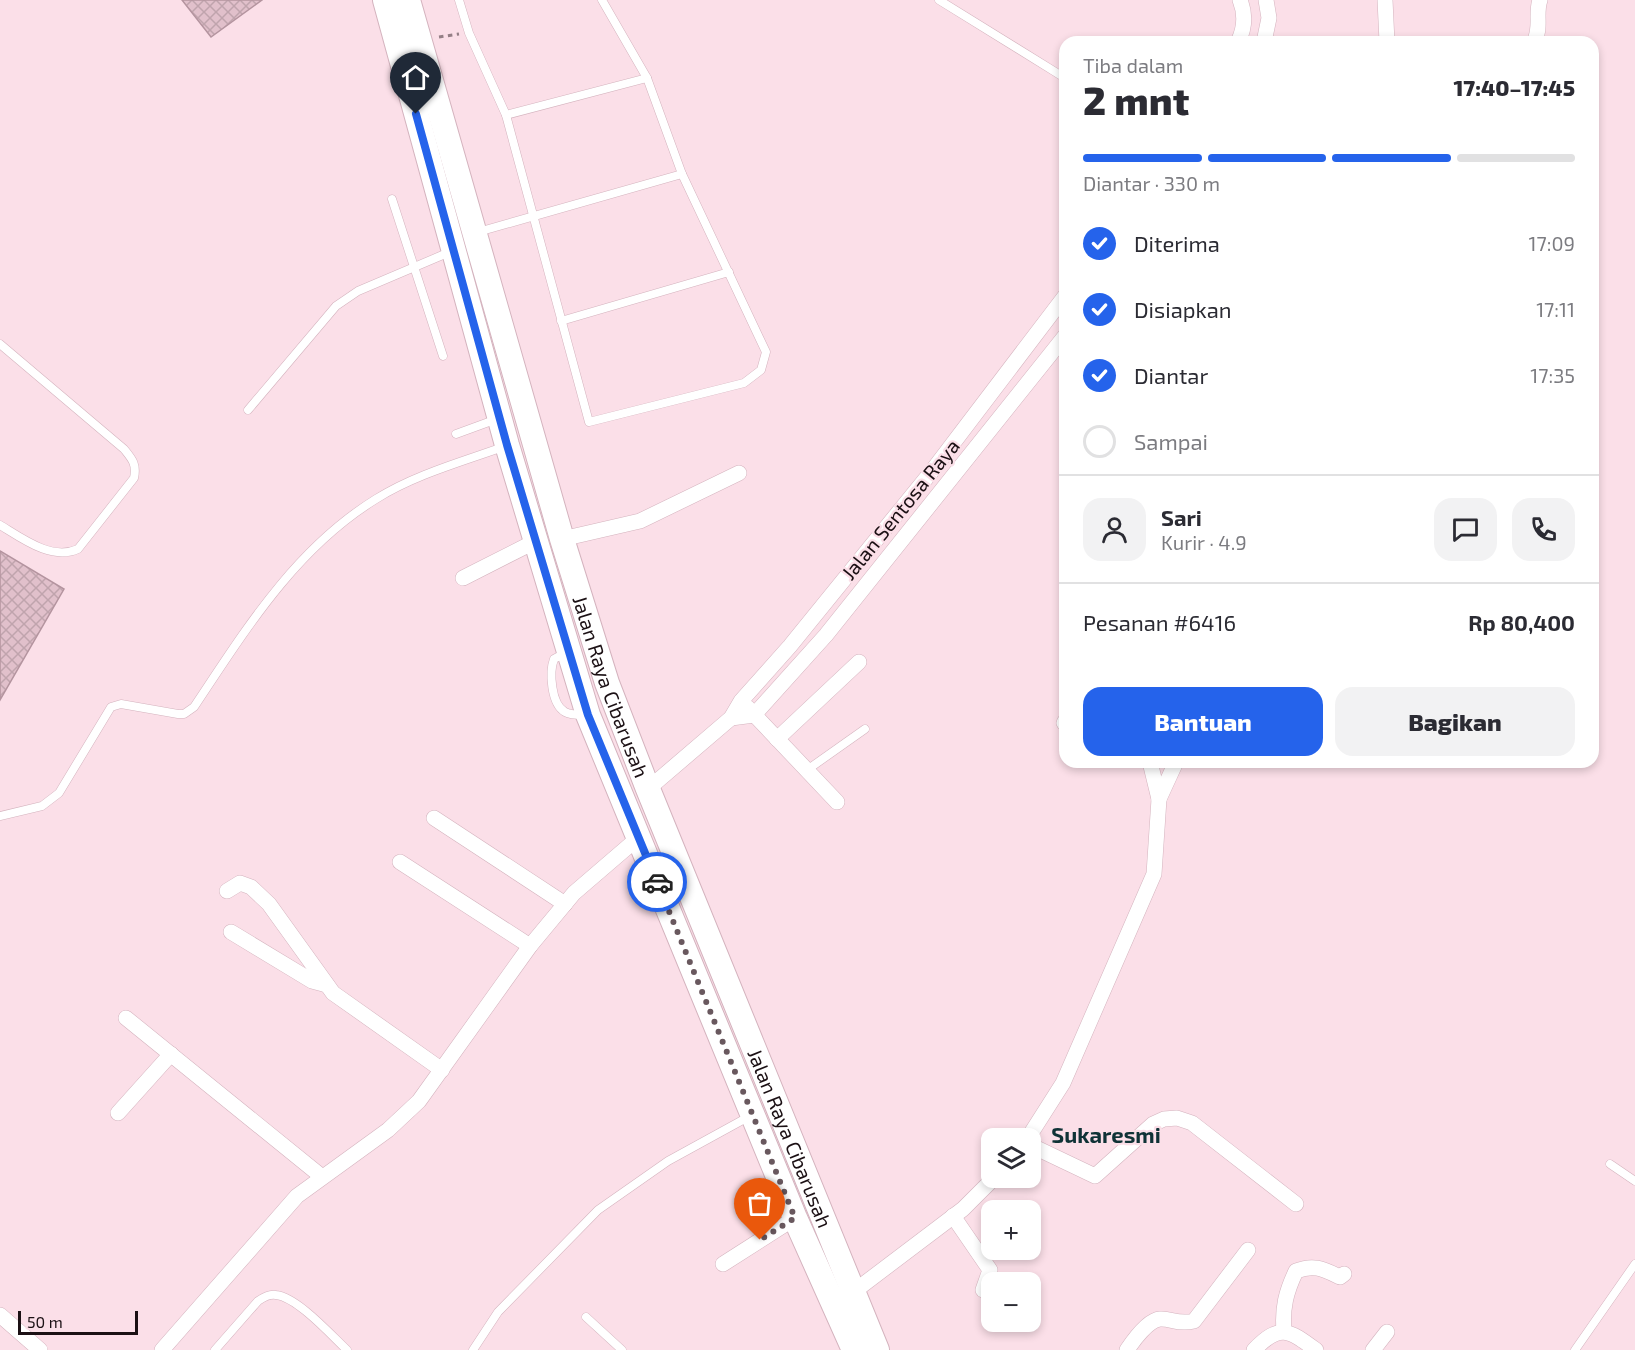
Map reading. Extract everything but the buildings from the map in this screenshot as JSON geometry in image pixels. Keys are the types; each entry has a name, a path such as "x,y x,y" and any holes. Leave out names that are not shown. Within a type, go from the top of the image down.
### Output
{"main road":[{"name":"Jalan Raya Cibarusah","path":"385,0 507,445 588,715 795,1218 854,1350"},
{"name":"Jalan Raya Cibarusah","path":"408,0 562,539 607,683 877,1350"}],"street":[{"path":"1240,0 1244,17 1241,36"},
{"path":"1265,36 1269,18 1266,0"},
{"path":"1385,0 1387,36"},
{"path":"1536,36 1539,27 1537,9 1540,0"},
{"name":"Jalan Sentosa Raya","path":"648,789 731,718 741,701 790,646 1059,308"},
{"name":"Jalan Sentosa Raya","path":"754,715 826,635 1059,344"},
{"path":"562,539 640,520 739,473"},
{"path":"463,578 536,541"},
{"path":"777,739 859,662"},
{"path":"741,701 837,802"},
{"path":"731,718 754,715"},
{"path":"1034,1128 1063,1083 1154,874 1159,799 1151,768"},
{"path":"1159,799 1173,768"},
{"path":"434,818 565,904"},
{"path":"162,1350 297,1196 321,1176 388,1130 419,1101 530,946 594,873 638,838"},
{"path":"400,862 530,946"},
{"path":"227,891 240,883 251,887 269,904 315,964 327,985 340,999 442,1070"},
{"path":"231,932 312,981 327,985"},
{"path":"126,1017 321,1176"},
{"path":"118,1113 171,1054"},
{"path":"1041,1150 1095,1176 1153,1124 1164,1119 1184,1120 1238,1158 1296,1204"},
{"path":"852,1293 953,1216 983,1188"},
{"path":"953,1216 989,1272"},
{"path":"723,1264 795,1218"},
{"path":"1127,1350 1151,1323 1160,1319 1183,1324 1194,1321 1248,1250"},
{"path":"1284,1331 1282,1311 1286,1293 1296,1271 1307,1267 1321,1268 1340,1277 1344,1274"},
{"path":"0,1315 40,1350"},
{"path":"1254,1350 1275,1332 1284,1331 1295,1334 1316,1350"},
{"path":"1373,1350 1387,1332"}],"lane":[{"path":"459,0 469,33 506,115 589,422 744,383 761,370 766,352 682,174 647,78 602,0"},
{"path":"939,0 1059,74"},
{"path":"506,115 647,78"},
{"path":"475,233 532,214 682,174"},
{"path":"392,199 443,356"},
{"path":"248,410 336,306 358,291 453,250"},
{"path":"561,321 729,272"},
{"path":"0,344 123,449 136,465 136,470 134,478 78,549 69,553 57,554 42,548 0,525"},
{"path":"456,434 500,419"},
{"path":"0,816 42,806 59,793 111,707 121,704 178,714 190,711 242,633 290,572 312,549 358,511 379,497 432,473 507,445"},
{"path":"807,770 865,729"},
{"path":"473,1350 498,1312 598,1210 668,1161 753,1114"},
{"path":"1610,1164 1635,1181"},
{"path":"1575,1350 1635,1264"},
{"path":"215,1350 258,1300 277,1295 292,1300 347,1350"},
{"path":"586,1317 622,1350"}],"path":[{"path":"419,40 469,33"}],"way so far":[{"path":"657,882 795,1218 760,1240"}],"district":[{"name":"Sukaresmi","path":"1106,1134"}],"route":[{"path":"416,114 507,445 588,715 657,882"}]}
